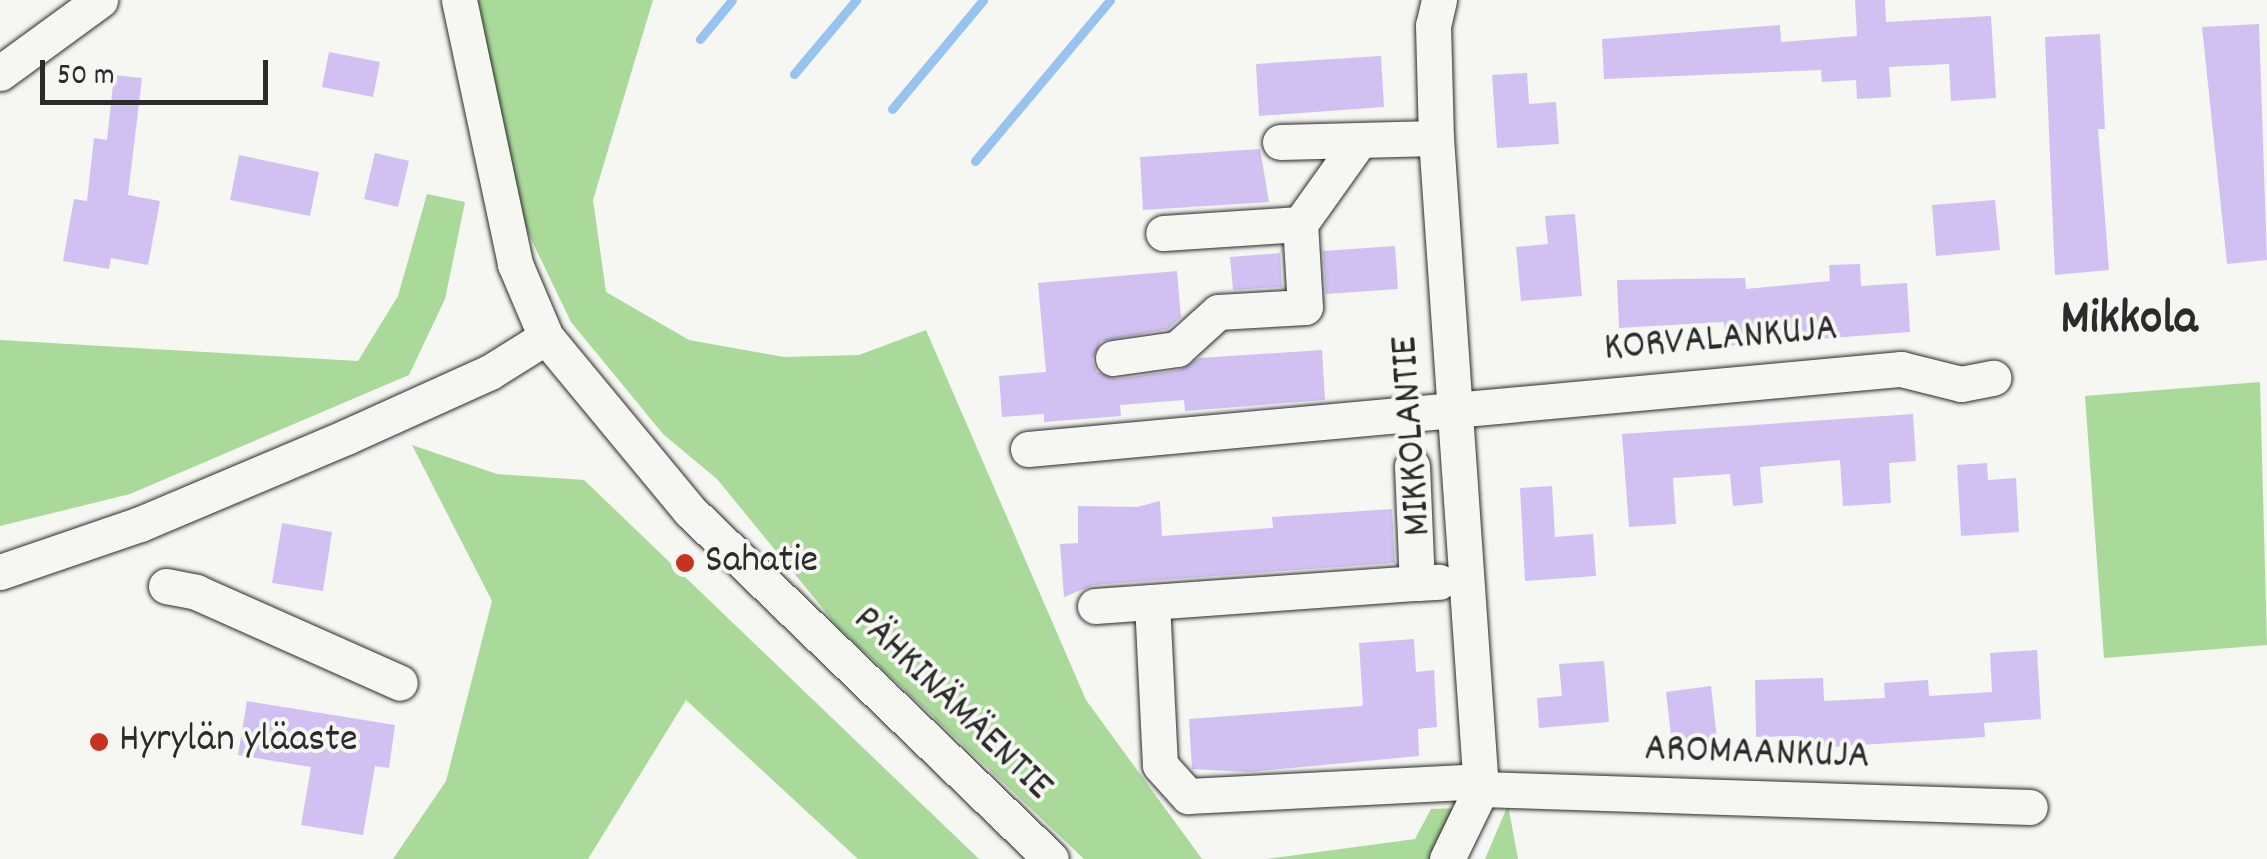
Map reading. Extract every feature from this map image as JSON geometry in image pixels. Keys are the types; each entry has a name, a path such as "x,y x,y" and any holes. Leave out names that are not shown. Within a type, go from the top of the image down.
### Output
{"street":[{"path":"0,74 100,0"},
{"name":"PÄHKINÄMÄENTIE","path":"458,0 515,264 546,337 690,512 1050,859"},
{"name":"MIKKOLANTIE","path":"1439,0 1434,25 1436,138 1481,789"},
{"path":"1280,142 1436,138"},
{"path":"1112,358 1178,349 1218,312 1305,307 1300,224 1360,140"},
{"path":"1163,233 1300,224"},
{"path":"0,572 140,524 294,460 490,372 546,337"},
{"name":"KORVALANKUJA","path":"1028,449 1901,369 1962,384 1993,378"},
{"path":"1412,466 1416,583"},
{"path":"1095,606 1466,582"},
{"path":"166,586 196,592 400,683"},
{"name":"AROMAANKUJA","path":"1152,602 1160,765 1188,796 1466,782 1481,789 2030,807"},
{"path":"1447,859 1481,789"}],"green space":[{"path":"478,0 653,0 593,200 606,292 689,340 784,357 859,355 926,330 1086,700 1202,859 1084,859 838,627 717,479 663,434 571,322 522,220"},
{"path":"427,194 465,202 445,299 409,375 130,494 0,526 0,340 358,361 398,296"},
{"path":"2260,382 2267,645 2104,658 2085,396"},
{"path":"412,445 497,474 584,480 979,859 858,859 686,700 588,859 393,859 446,781 492,601"},
{"path":"1508,805 1518,859 1485,859"},
{"path":"1461,808 1431,859 1266,859 1415,839 1431,809"}],"building":[{"path":"1855,0 1885,0 1886,22 1991,16 1996,98 1951,101 1949,64 1889,67 1891,97 1857,99 1856,80 1822,82 1821,70 1604,79 1602,39 1780,25 1781,42 1857,36"},
{"path":"2259,24 2267,260 2227,264 2202,27"},
{"path":"2100,34 2105,129 2098,129 2109,270 2055,275 2045,37"},
{"path":"329,52 380,62 373,97 322,87"},
{"path":"1381,56 1384,107 1259,116 1256,64"},
{"path":"1527,73 1529,104 1556,102 1559,144 1497,148 1492,75"},
{"path":"114,75 142,78 128,195 160,201 148,265 111,258 109,269 63,261 74,199 87,201 94,138 107,140"},
{"path":"1260,149 1269,202 1143,210 1140,157"},
{"path":"375,153 409,161 398,207 364,199"},
{"path":"239,155 319,172 310,216 230,200"},
{"path":"1995,200 2000,250 1936,256 1932,205"},
{"path":"1575,214 1582,296 1521,301 1516,247 1548,244 1545,216"},
{"path":"1395,246 1398,289 1326,294 1323,251"},
{"path":"1280,253 1282,287 1233,290 1230,257"},
{"path":"1860,264 1861,286 1907,283 1910,332 1726,346 1724,322 1619,328 1617,280 1745,278 1746,289 1830,281 1829,265"},
{"path":"1177,271 1181,317 1168,329 1101,341 1092,360 1097,372 1116,379 1180,370 1199,358 1322,350 1325,400 1185,411 1184,400 1120,405 1121,416 1044,422 1044,414 1002,417 999,376 1046,372 1038,283"},
{"path":"1913,414 1916,461 1889,463 1891,503 1843,506 1840,460 1760,467 1763,503 1733,506 1730,474 1673,478 1676,524 1629,527 1622,434"},
{"path":"1987,463 1988,480 2016,478 2019,532 1961,536 1957,465"},
{"path":"1552,486 1555,537 1593,534 1596,576 1525,581 1520,488"},
{"path":"1160,501 1162,536 1273,528 1272,517 1392,509 1395,563 1093,585 1064,597 1060,544 1078,543 1078,506 1137,507"},
{"path":"282,523 332,532 323,591 272,583"},
{"path":"1414,639 1416,672 1434,670 1437,727 1418,729 1419,756 1249,772 1192,769 1189,719 1363,706 1359,643"},
{"path":"2037,650 2041,719 1984,723 1985,737 1799,749 1799,736 1756,737 1755,680 1823,678 1824,701 1885,698 1884,683 1928,680 1929,696 1992,692 1990,653"},
{"path":"1604,661 1609,722 1539,728 1537,698 1562,696 1559,664"},
{"path":"1711,686 1717,739 1672,744 1666,692"},
{"path":"247,701 395,725 389,768 375,766 363,835 301,825 311,767 238,755"}],"waterway":[{"path":"700,39 732,0"},
{"path":"794,74 856,0"},
{"path":"892,109 983,0"},
{"path":"975,161 1110,0"}],"place":[{"name":"Sahatie","path":"685,563"},
{"name":"Hyrylän yläaste","path":"99,742"}],"district":[{"name":"Mikkola","path":"2129,322"}]}
